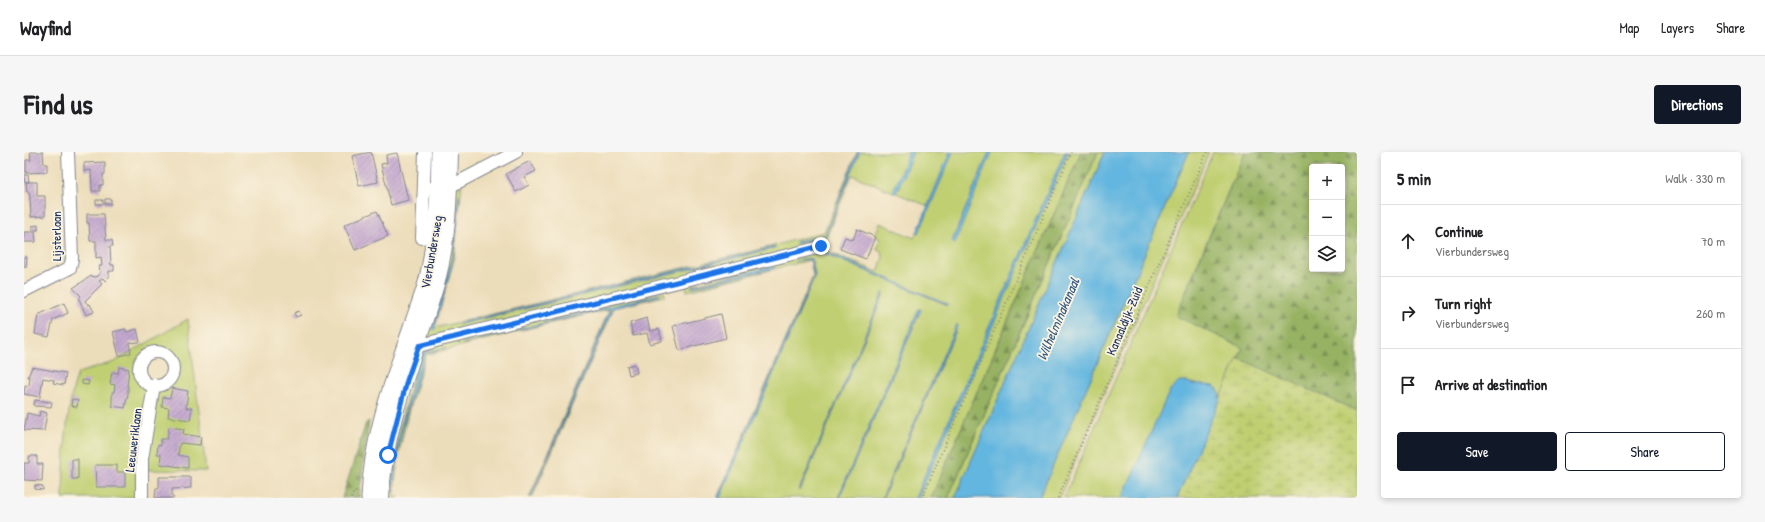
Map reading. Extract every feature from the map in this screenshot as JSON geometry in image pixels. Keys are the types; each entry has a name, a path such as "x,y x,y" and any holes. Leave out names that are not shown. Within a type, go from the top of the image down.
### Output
{"main road":[{"name":"Vierbundersweg","path":"371,498 374,469 386,408 412,348 429,280 435,245 441,152"}],"street":[{"name":"Lijsterlaan","path":"24,291 70,268 72,259 68,152"},
{"name":"Vierbundersweg","path":"425,152 439,188"},
{"name":"Vierbundersweg","path":"422,238 452,152"},
{"path":"439,188 516,152"},
{"path":"412,348 821,246"},
{"name":"Vierbundersweg","path":"383,498 392,435 407,380 412,348"},
{"name":"Leeuweriklaan","path":"142,498 142,459 154,385"}],"path":[{"path":"922,498 1071,152"},
{"name":"Kanaaldijk-Zuid","path":"1058,498 1207,152"}],"green space":[{"path":"857,152 825,235 796,243 825,236 860,152 909,152 893,192 852,175 824,243 423,341 454,189 462,183 454,260 435,328 769,247 824,232","holes":["775,247 510,313 459,324"]},
{"path":"913,152 950,152 928,206 896,193"},
{"path":"953,152 989,152 952,241 954,243 992,152 1065,152 915,498 883,498 955,333 957,325 882,498 839,498 921,310 919,309 838,498 720,498 815,276 813,263 810,259 814,276 717,498 813,276 810,260 692,290 687,291 686,286 825,250 878,272 883,257 881,251 877,249 880,239 875,236 880,223 914,238 917,232 919,233","holes":["826,253 948,305 826,254","774,266 774,268 692,288 692,286","883,293 884,293 800,491"]},
{"path":"1068,152 1081,152 931,498 918,498"},
{"path":"1081,152 1098,152 948,498 931,498"},
{"path":"1098,152 1105,152 955,498 948,498"},
{"path":"1189,152 1209,152 1059,498 1039,498"},
{"path":"1213,152 1245,152 1185,293 1243,348 1221,397 1219,397 1220,394 1218,389 1214,387 1193,384 1185,381 1170,390 1122,498 1064,498"},
{"path":"1245,152 1357,152 1357,411 1238,358 1243,348 1176,316"},
{"path":"664,291 665,296 614,308 532,498 613,307 660,296 660,294 462,344 612,308 530,498 609,310 426,355 409,410 400,448 395,481 395,491 395,495 398,496 398,498 386,498 390,461 421,346","holes":["447,348 426,353 424,356 402,430 393,480 393,487 395,491 392,491 391,484 397,447 403,420 419,366 424,353"]},
{"path":"188,319 206,471 147,470 147,458 158,391 168,387 174,380 177,372 176,363 172,355 166,350 157,348 147,350 138,358 135,364 135,371 138,378 146,388 137,458 137,498 63,498 68,419 70,403 78,373 114,362"},
{"path":"1238,358 1357,411 1357,498 1177,498"},
{"path":"369,421 359,497 342,498 366,423"}],"water":[{"path":"858,152 860,152 825,236 796,244 796,242 825,235"},
{"path":"909,152 913,152 896,193 893,192"},
{"path":"950,152 953,152 919,233 917,232"},
{"path":"989,152 992,152 955,243 952,242"},
{"path":"1065,152 1068,152 918,498 915,498"},
{"name":"Wilhelminakanaal","path":"1105,152 1189,152 1039,498 955,498"},
{"path":"459,195 456,238 451,268 434,330 432,329 453,253"},
{"path":"775,247 776,248 459,324 459,323"},
{"path":"826,252 948,304 948,305 826,254"},
{"path":"811,258 815,276 720,498 718,498 814,276 810,259 795,261"},
{"path":"774,266 775,268 691,287 692,286"},
{"path":"884,293 799,491 799,490"},
{"path":"660,294 613,308 530,498 611,308 462,343"},
{"path":"919,309 921,309 838,498"},
{"path":"956,325 958,325 882,498"},
{"path":"447,347 426,353 424,357 407,410 398,448 393,485 394,494 391,485 392,474 404,416 415,375 425,352"},
{"path":"1179,381 1215,386 1220,394 1219,397 1221,397 1177,498 1122,498 1170,390"}],"building":[{"path":"30,152 43,152 44,164 47,164 47,172 26,173 26,160 31,160"},
{"path":"371,152 378,182 359,186 352,156"},
{"path":"397,153 408,200 391,205 381,164 387,163 386,155"},
{"path":"530,161 536,171 524,177 529,185 516,192 506,174"},
{"path":"105,162 103,185 100,185 100,191 92,191 91,170 84,171 84,163"},
{"path":"24,175 28,175 29,182 24,182"},
{"path":"26,182 37,182 37,196 45,196 45,216 31,217 30,197 29,192 27,192"},
{"path":"105,199 111,199 111,204 105,204"},
{"path":"96,200 103,200 103,204 96,204"},
{"path":"377,211 388,236 355,250 344,225"},
{"path":"87,214 104,214 106,240 112,240 113,246 110,246 111,265 114,265 114,271 109,271 109,277 105,281 103,278 99,281 102,284 85,301 88,305 90,304 94,312 86,315 79,299 81,296 73,288 91,276 96,277 100,273 99,266 102,266 101,257 96,258 96,241 90,241"},
{"path":"38,225 38,230 32,230 32,226"},
{"path":"857,229 875,237 866,259 840,249 845,237 853,240"},
{"path":"24,232 35,232 36,242 24,242"},
{"path":"24,257 27,257 26,267 24,267"},
{"path":"64,303 68,313 53,320 49,337 35,334 38,315"},
{"path":"299,311 301,315 296,317 294,313"},
{"path":"721,314 726,338 679,350 673,326"},
{"path":"647,318 650,331 659,329 662,341 650,344 647,333 633,336 630,323"},
{"path":"126,329 126,332 137,329 140,342 129,343 131,353 119,356 113,332"},
{"path":"635,364 637,373 629,375 627,366"},
{"path":"32,367 66,373 64,385 53,383 54,380 43,378 40,397 24,394 25,385 29,386 30,377 28,377"},
{"path":"119,367 129,369 127,386 128,394 125,408 112,406 112,392 114,392 115,385 110,384 112,372 118,373"},
{"path":"82,380 89,381 88,385 82,384"},
{"path":"172,388 188,391 186,408 192,408 190,420 168,417 169,408 162,407 163,397 170,398"},
{"path":"72,399 78,400 77,407 71,406"},
{"path":"35,400 52,402 51,407 34,406"},
{"path":"40,411 47,413 44,431 24,430 27,413 39,416"},
{"path":"169,427 184,429 183,434 201,437 200,445 180,443 178,455 188,457 188,468 160,464 161,454 157,454 158,444 161,445 161,439 167,439"},
{"path":"29,456 37,456 37,464 43,464 42,481 24,480 24,463 29,463"},
{"path":"72,459 78,459 78,479 72,479"},
{"path":"95,465 117,465 117,472 125,472 125,487 96,487"},
{"path":"159,477 191,477 191,488 172,489 172,496 174,498 155,498 156,488 159,488"},
{"path":"35,485 43,486 43,490 35,489"}],"route":[{"path":"388,455 397,415 419,346 821,246"}]}
